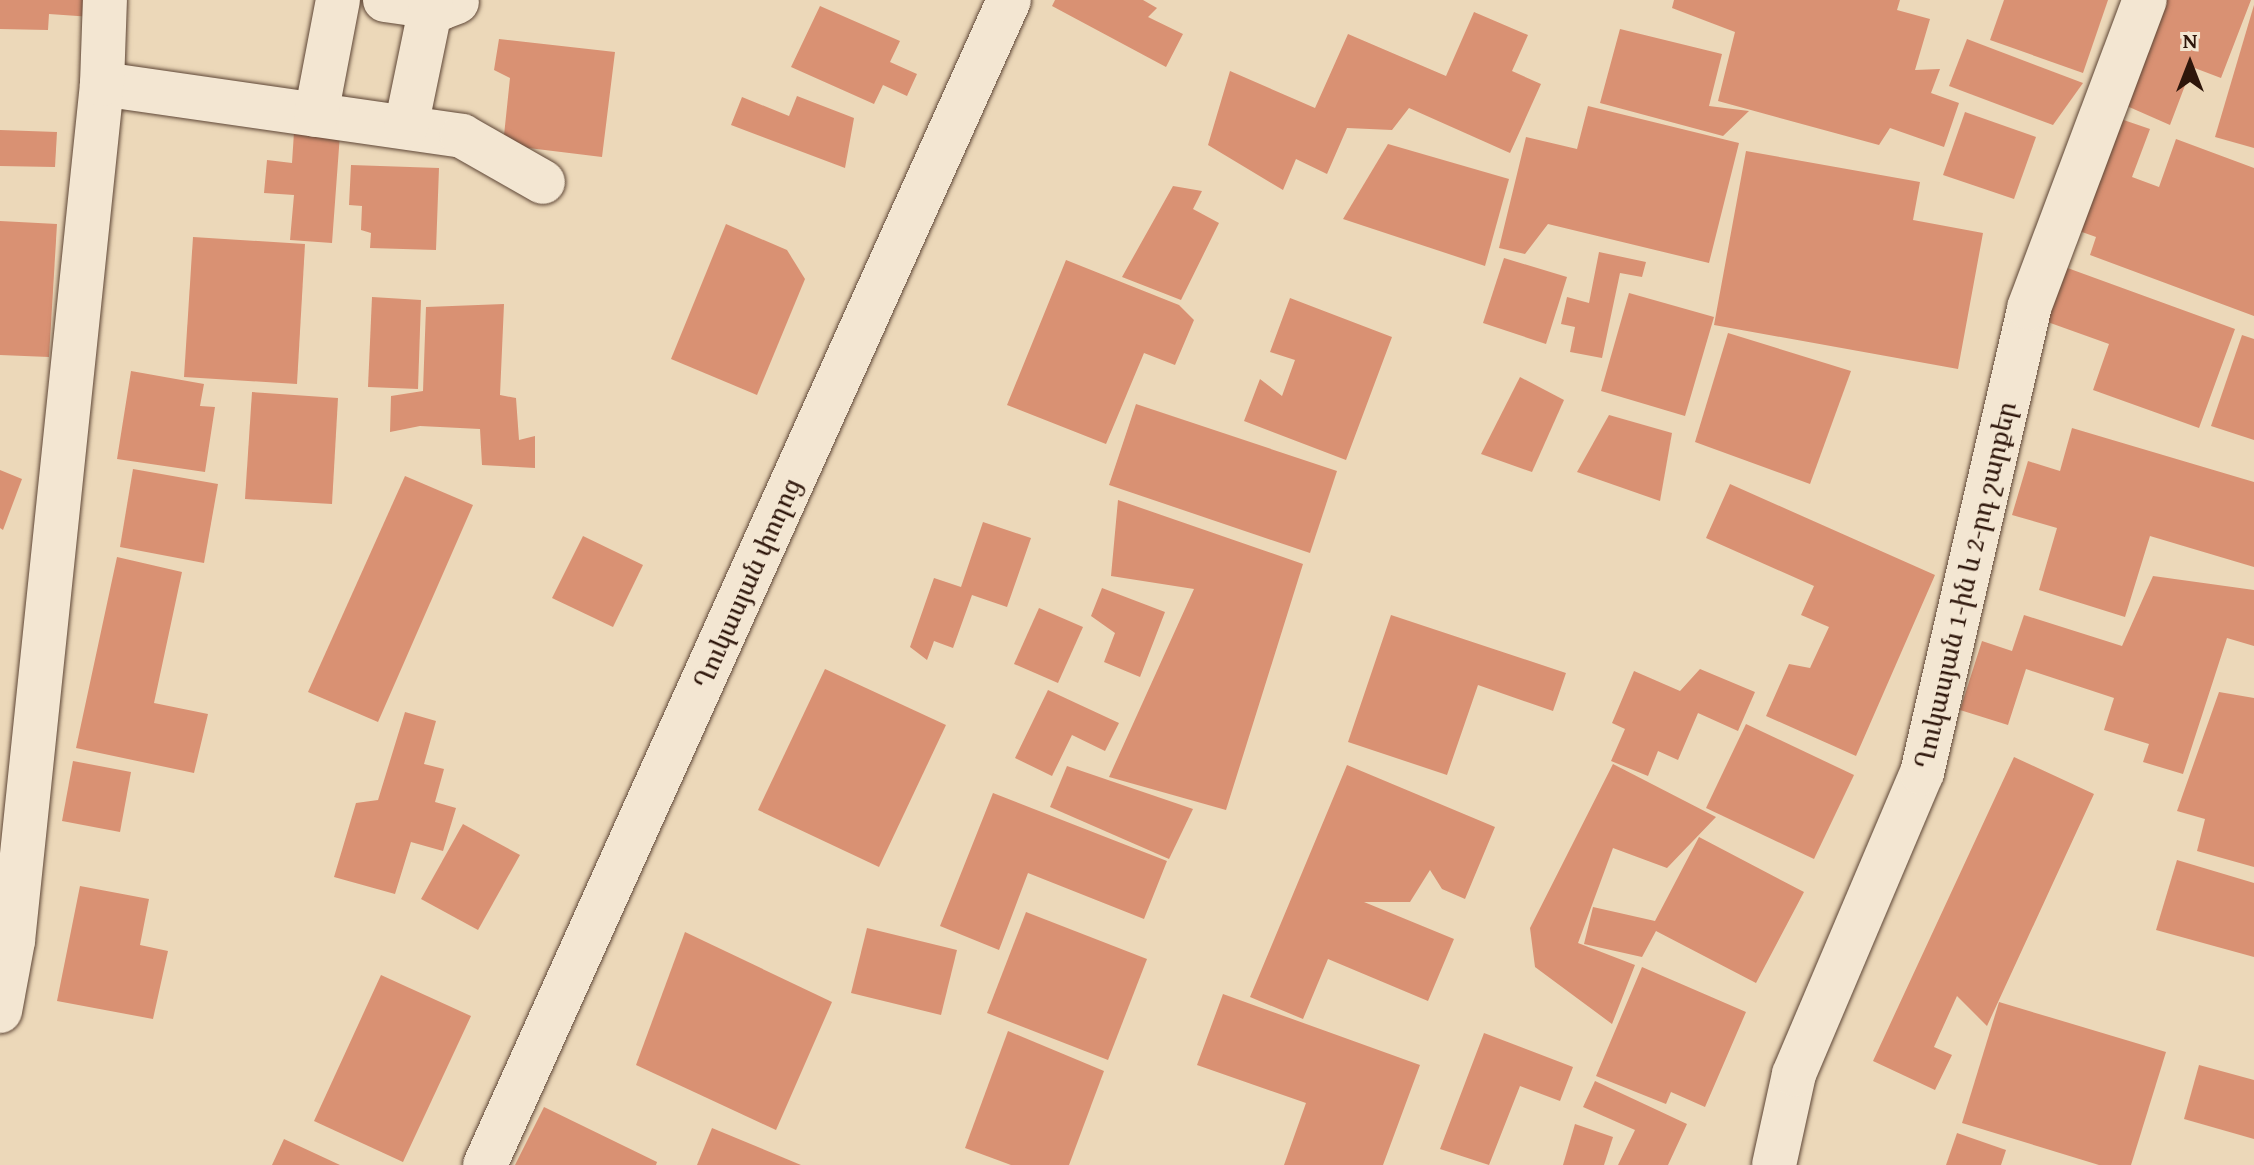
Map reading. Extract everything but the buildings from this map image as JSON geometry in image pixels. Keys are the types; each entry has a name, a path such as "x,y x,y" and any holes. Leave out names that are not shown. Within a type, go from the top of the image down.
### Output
{"street":[{"path":"0,1011 13,941 102,84 105,0"},
{"path":"316,115 338,0"},
{"path":"385,0 446,3 406,127"},
{"name":"Ղուկասյան փողոց","path":"485,1165 1009,0"},
{"name":"Ղուկասյան 1-ին և 2-րդ շարքեր","path":"1774,1165 1794,1074 1922,773 2029,308 2145,0"},
{"path":"102,84 462,136 543,182"}]}
